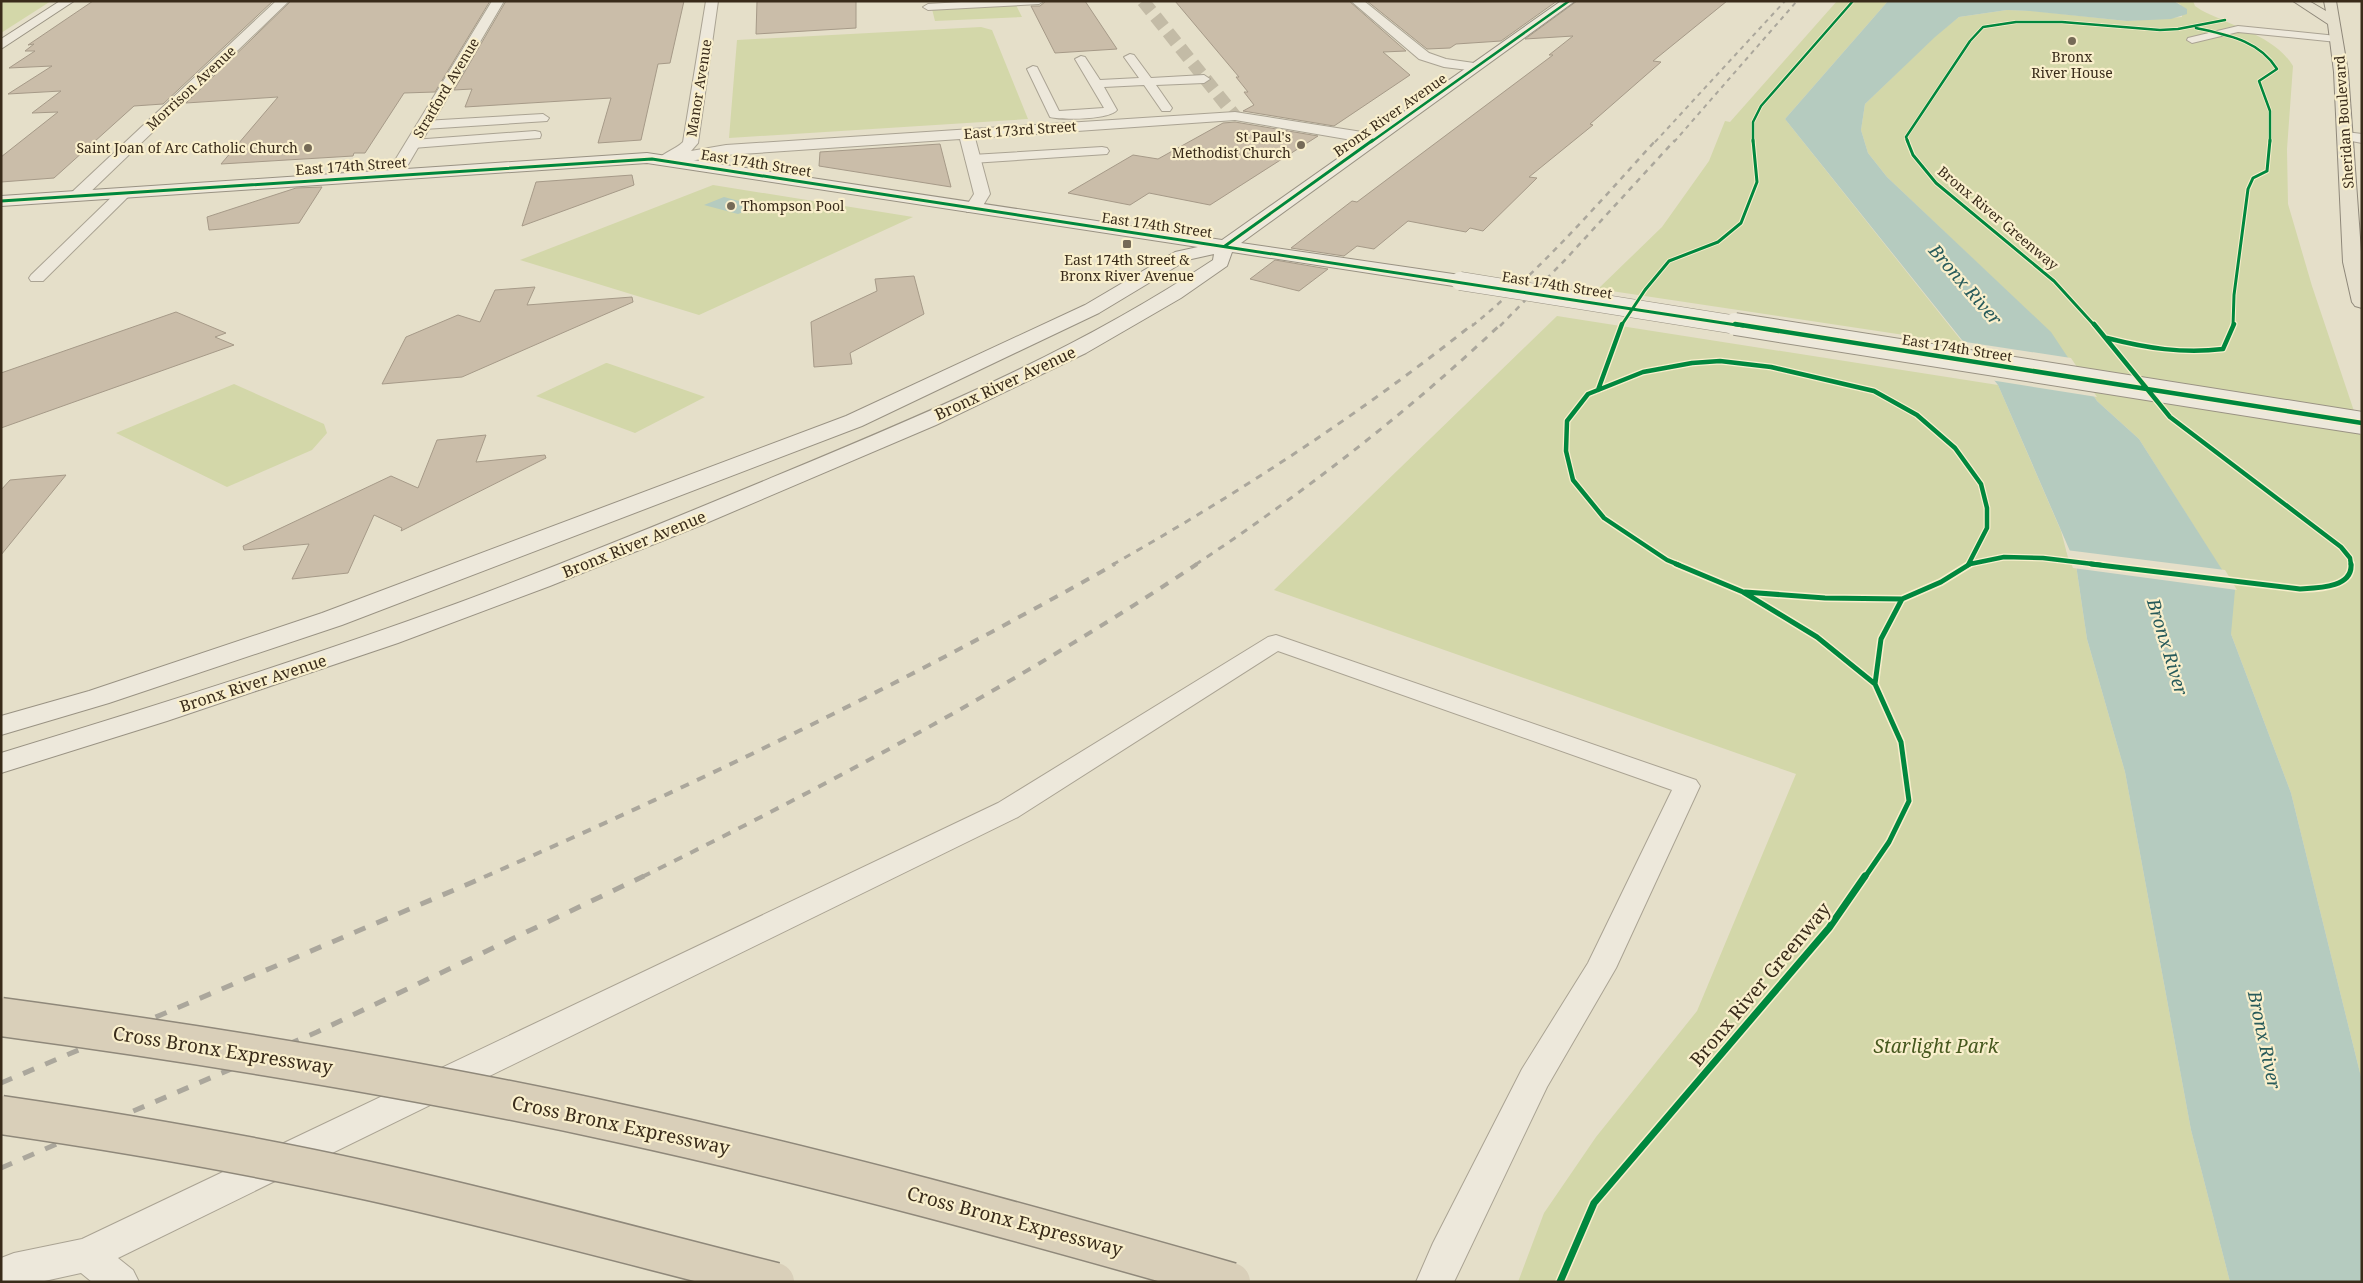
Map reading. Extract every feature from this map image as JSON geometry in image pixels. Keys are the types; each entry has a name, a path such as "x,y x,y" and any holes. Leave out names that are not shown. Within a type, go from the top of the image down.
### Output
{"highway":[{"name":"Cross Bronx Expressway","path":"1,1017 139,1036 337,1068 618,1123 1032,1224 1231,1282"},
{"path":"1,1115 220,1152 368,1181 478,1206 775,1282"}],"main road":[{"path":"1,45 68,1"},
{"name":"Morrison Avenue","path":"78,196 283,1"},
{"name":"Stratford Avenue","path":"394,175 498,1"},
{"name":"Manor Avenue","path":"665,160 683,151 690,144 712,1"},
{"path":"1357,1 1424,56 1444,63 1476,67"},
{"name":"Bronx River Avenue","path":"1,726 99,697 332,619 854,421 1092,309 1181,256 1225,246 1568,1"},
{"path":"2299,1 2312,7 2335,24"},
{"name":"Sheridan Boulevard","path":"2330,1 2341,72 2354,137 2352,262 2362,302"},
{"name":"East 173rd Street","path":"665,160 726,150 1235,116 1375,139"},
{"path":"966,134 982,194 973,208"},
{"name":"East 174th Street","path":"1,200 642,158 665,160 1460,281 2362,423"},
{"name":"Bronx River Avenue","path":"1,763 251,684 408,630 607,555 734,503 1009,385 1044,368 1110,332 1197,279 1221,262 1225,246"}],"lane":[{"path":"928,7 1039,1"},
{"path":"2192,40 2227,30 2238,29 2337,39"},
{"path":"1130,57 1166,108"},
{"path":"1033,69 1054,114 1106,112 1111,110 1081,59"},
{"path":"1096,84 1204,79"},
{"path":"424,125 544,118"},
{"path":"412,144 535,136"},
{"path":"972,159 1102,151"},
{"path":"37,278 125,192"},
{"path":"1,1275 14,1270 87,1255 1008,810 1276,642 1687,786 1601,968 1534,1080 1446,1255 1435,1282"},
{"path":"87,1255 120,1282"}],"green space":[{"path":"1,1 51,1 1,33"},
{"path":"1837,1 1888,1 1785,119 1964,344 1598,289 1662,227 1709,161 1725,121 1730,122"},
{"path":"2175,1 2193,1 2195,6 2201,10 2264,39 2285,56 2293,66 2287,149 2288,204 2312,286 2362,435 2362,1081 2291,793 2231,634 2221,569 2139,439 2097,401 2050,332 1887,177 1868,153 1861,130 1865,104 1935,36 1959,17 2007,10 2127,21 2182,17 2181,5"},
{"path":"1016,5 1022,17 935,21 932,9"},
{"path":"981,27 992,30 1028,119 729,138 737,40"},
{"path":"713,185 913,217 699,315 520,260"},
{"name":"Starlight Park","path":"1557,316 1998,385 2061,531 2070,565 2076,565 2087,639 2125,772 2191,1130 2230,1282 1518,1282 1544,1213 1596,1137 1697,1011 1796,774 1274,590"},
{"path":"606,363 705,397 635,433 536,396"},
{"path":"234,384 324,424 327,433 312,450 227,487 116,433"}],"water":[{"name":"Bronx River","path":"1888,1 2174,1 2187,9 2187,14 2171,19 2127,21 2007,10 1959,17 1935,37 1865,104 1861,130 1868,153 1887,177 2051,332 2097,401 2139,439 2235,590 2231,634 2291,793 2362,1081 2362,1282 2230,1282 2191,1130 2125,772 2087,639 2076,565 1998,385 1785,119"},
{"name":"Thompson Pool","path":"724,197 758,206 738,214 704,205"}],"pier":[{"path":"1959,341 2071,358 2097,397 1990,380"},
{"path":"2066,550 2225,570 2237,590 2073,568"}],"building":[{"path":"93,1 273,1 163,104 134,106 54,178 1,182 1,157 58,112 32,113 61,91 8,94 52,66 9,68 35,51 25,51 34,44 28,45"},
{"path":"291,1 490,1 435,92 404,93 365,153 354,153 353,156 221,164 278,97 186,103"},
{"path":"506,1 684,1 670,63 658,64 641,140 598,143 611,98 465,107 472,89 454,90"},
{"path":"757,1 856,1 856,28 756,34"},
{"path":"1046,1 1085,1 1117,49 1055,53 1031,6 1040,6"},
{"path":"1175,1 1349,1 1406,51 1383,52 1410,75 1334,126 1243,111 1254,105 1244,92 1248,92 1236,77 1239,77"},
{"path":"1367,1 1557,1 1501,41 1456,44 1450,48 1427,49"},
{"path":"1577,1 1727,1 1653,61 1661,62 1590,124 1593,125 1529,177 1537,178 1483,231 1470,228 1466,232 1408,221 1374,249 1357,246 1344,256 1291,248 1352,201 1357,202 1553,55 1549,55 1573,36 1525,39"},
{"path":"1235,122 1318,136 1210,205 1149,193 1130,205 1068,193 1133,155 1158,159 1223,123"},
{"path":"940,144 951,187 819,166 820,152"},
{"path":"632,175 634,185 522,226 536,182"},
{"path":"322,187 299,223 209,230 207,217 296,188"},
{"path":"1275,260 1328,269 1299,291 1250,279"},
{"path":"914,276 924,314 850,353 852,364 814,367 811,322 877,291 875,279"},
{"path":"535,287 527,305 632,297 633,302 462,377 382,384 406,337 458,315 480,322 495,290"},
{"path":"176,312 226,333 215,337 234,345 1,428 1,373"},
{"path":"486,435 476,462 545,455 546,458 401,531 402,528 374,515 348,573 292,579 309,544 244,550 243,546 391,476 418,488 437,440"},
{"path":"66,475 1,555 1,490 10,480"}],"tunnel":[{"path":"1143,1 1235,116"}],"railway":[{"path":"1655,142 1785,1"},
{"path":"1674,142 1797,1"},
{"path":"1472,326 1545,260 1656,140"},
{"path":"1500,326 1565,260 1675,140"},
{"path":"1112,565 1206,510 1297,452 1386,390 1473,324"},
{"path":"1195,565 1275,510 1353,451 1428,390 1501,324"},
{"path":"484,877 644,805 803,729 960,649 1115,564"},
{"path":"642,877 713,842 924,730 1063,649 1197,564"},
{"path":"1,1083 487,876"},
{"path":"1,1168 317,1032 644,876"}],"cycle path":[{"path":"1225,246 1569,1"},
{"path":"1598,390 1619,328 1645,290 1669,261 1718,242 1741,223 1757,182 1753,147 1753,122 1761,106 1853,1"},
{"name":"Bronx River Greenway","path":"1970,564 2004,557 2043,558 2300,589 2325,587 2343,581 2349,576 2352,569 2351,560 2341,547 2170,417 2107,338 2054,281 1936,183 1913,155 1906,137 1970,41 1983,27 2016,22 2062,22 2160,30 2178,29 2225,20"},
{"path":"2107,338 2164,350 2208,351 2223,349 2235,322 2234,295 2248,189 2253,178 2267,171 2270,145 2270,111 2259,81 2277,69 2271,59 2253,45 2231,36 2196,28"},
{"path":"1,201 652,159 1460,281 2362,423"},
{"name":"Bronx River Greenway","path":"1560,1282 1594,1203 1829,928 1889,842 1909,801 1901,742 1875,684 1817,637 1743,592 1667,560 1604,518 1573,480 1566,451 1567,421 1588,394 1643,372 1692,363 1720,361 1771,367 1821,377 1874,391 1917,415 1955,448 1981,484 1987,508 1987,528 1970,564 1941,582 1902,599 1881,639 1875,684"},
{"path":"1745,592 1825,598 1902,599"}],"place":[{"name":"Bronx River House","path":"2072,41"},
{"name":"St Paul's Methodist Church","path":"1301,145"},
{"name":"Saint Joan of Arc Catholic Church","path":"308,148"},
{"name":"Thompson Pool","path":"731,206"},
{"name":"East 174th Street & Bronx River Avenue","path":"1127,244"}]}
